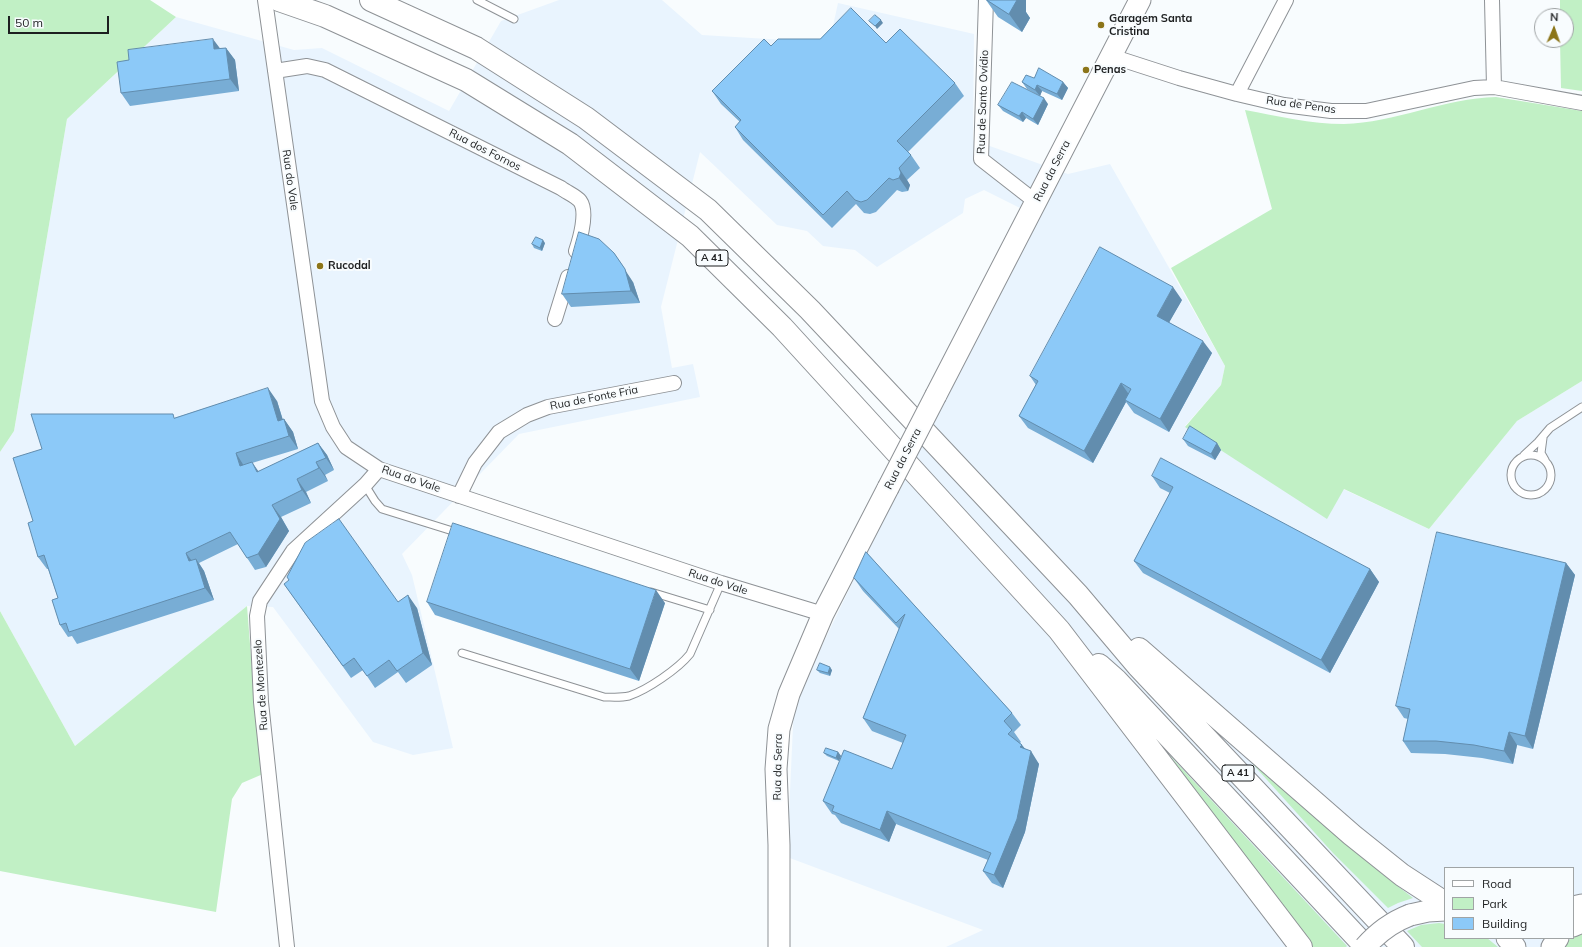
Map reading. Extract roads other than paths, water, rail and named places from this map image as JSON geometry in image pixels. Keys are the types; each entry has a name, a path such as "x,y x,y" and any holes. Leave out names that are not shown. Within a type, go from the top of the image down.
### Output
{"highway":[{"name":"A 41","path":"279,0 325,16 466,80 570,144 690,236 782,327 1059,630 1116,680 1366,947"},
{"name":"A 41","path":"372,0 476,48 586,118 708,210 810,310 1078,595 1138,666 1402,947"},
{"path":"1078,595 1352,835 1402,875 1444,903"},
{"path":"1059,630 1301,947"}],"main road":[{"name":"Rua da Serra","path":"779,947 776,769 778,729 789,694 823,614 1140,0"},
{"path":"1366,947 1374,936 1394,922 1410,915 1428,911 1444,910"},
{"path":"1508,939 1515,947"}],"street":[{"name":"Rua do Vale","path":"265,0 322,401 333,427 346,447 379,468 721,583 823,614"},
{"name":"Rua de Santo Ovídio","path":"986,0 981,159 1036,202"},
{"path":"1237,94 1286,0"},
{"path":"1492,0 1494,87"},
{"name":"Rua de Penas","path":"1111,56 1179,78 1237,94 1292,106 1331,111 1366,111 1474,88 1494,87 1582,103"},
{"name":"Rua dos Fornos","path":"275,71 307,66 325,70 561,188 580,201 584,214 580,238 555,319"},
{"name":"Rua de Fonte Fria","path":"459,496 475,463 499,432 527,415 548,407 674,383"},
{"name":"Rua de Montezelo","path":"287,947 261,702 257,616 260,601 293,551 365,485 379,468"}],"lane":[{"path":"477,0 514,19"},
{"path":"1544,435 1541,453 1551,472 1550,479 1544,490 1532,495 1519,491 1514,486 1512,481 1512,468 1520,458 1533,448 1544,435 1550,428 1582,407"},
{"path":"1520,458 1533,455 1545,460"},
{"path":"365,485 374,501 382,509 467,535"},
{"path":"462,653 604,697 615,698 628,696 644,689 684,662 690,654 721,583"},
{"path":"642,589 710,610"}],"place":[{"name":"Garagem Santa Cristina","path":"1101,25"},
{"name":"Penas","path":"1086,70"},
{"name":"Rucodal","path":"320,266"}]}
